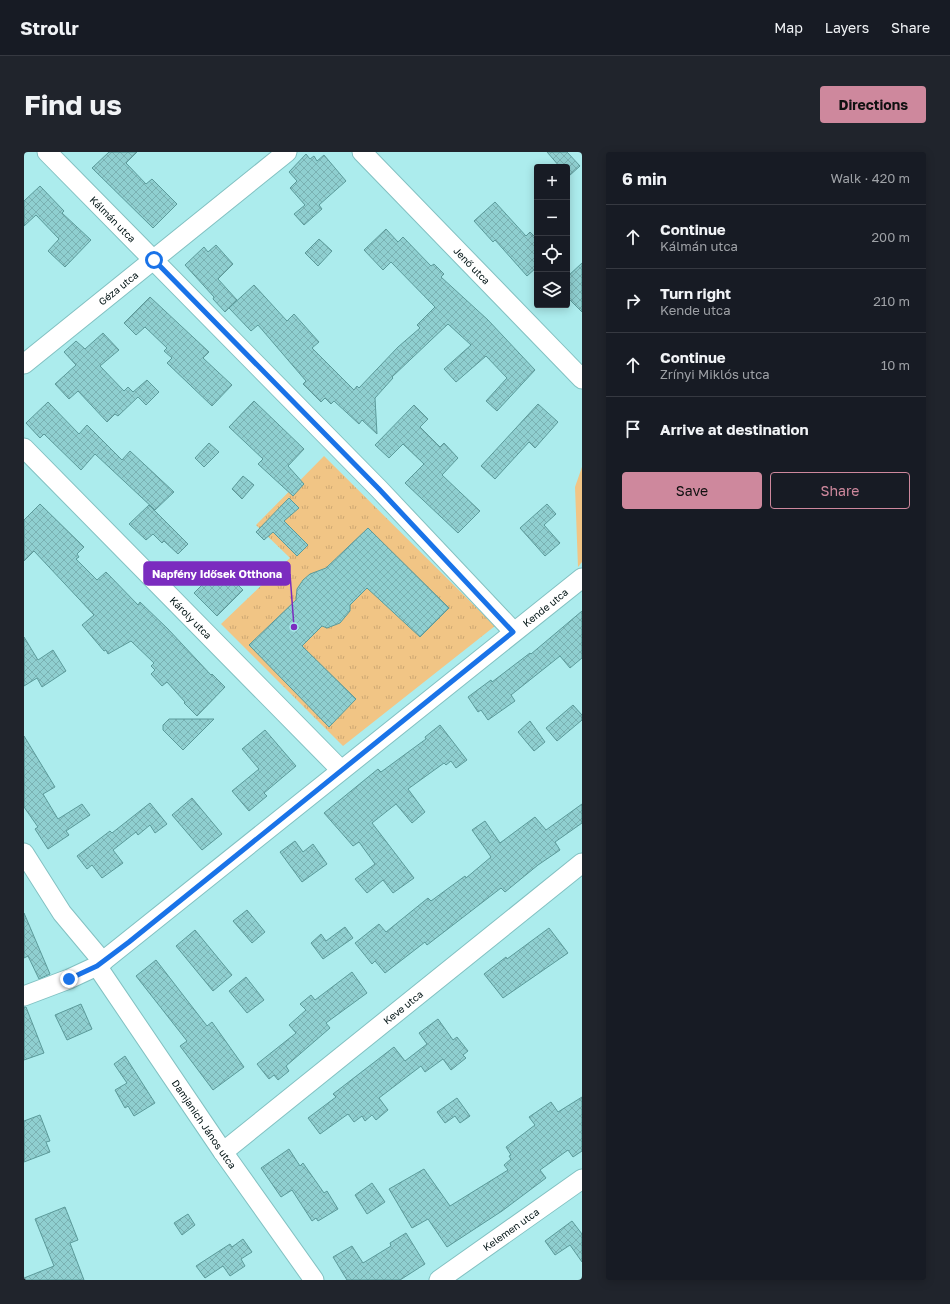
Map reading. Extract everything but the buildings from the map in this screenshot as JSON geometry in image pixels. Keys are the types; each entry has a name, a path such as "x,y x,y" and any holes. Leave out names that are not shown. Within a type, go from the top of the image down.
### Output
{"street":[{"name":"Kálmán utca","path":"47,152 379,489 513,632"},
{"name":"Géza utca","path":"24,364 287,152"},
{"name":"Jenő utca","path":"362,152 582,379"},
{"name":"Károly utca","path":"24,448 341,770"},
{"name":"Kende utca","path":"24,996 69,979 100,964 582,578"},
{"name":"Damjanich János utca","path":"24,853 62,913 100,964 223,1152 314,1280"},
{"name":"Keve utca","path":"223,1152 582,863"},
{"name":"Kelemen utca","path":"439,1280 582,1179"}],"green space":[{"path":"324,456 495,626 343,746 221,624 290,558 256,525"},
{"path":"582,467 582,562 578,567 575,487"}],"place":[{"name":"Napfény Idősek Otthona","path":"294,627"}],"route":[{"path":"69,979 97,966 129,942 513,632 379,489 154,260"}]}
